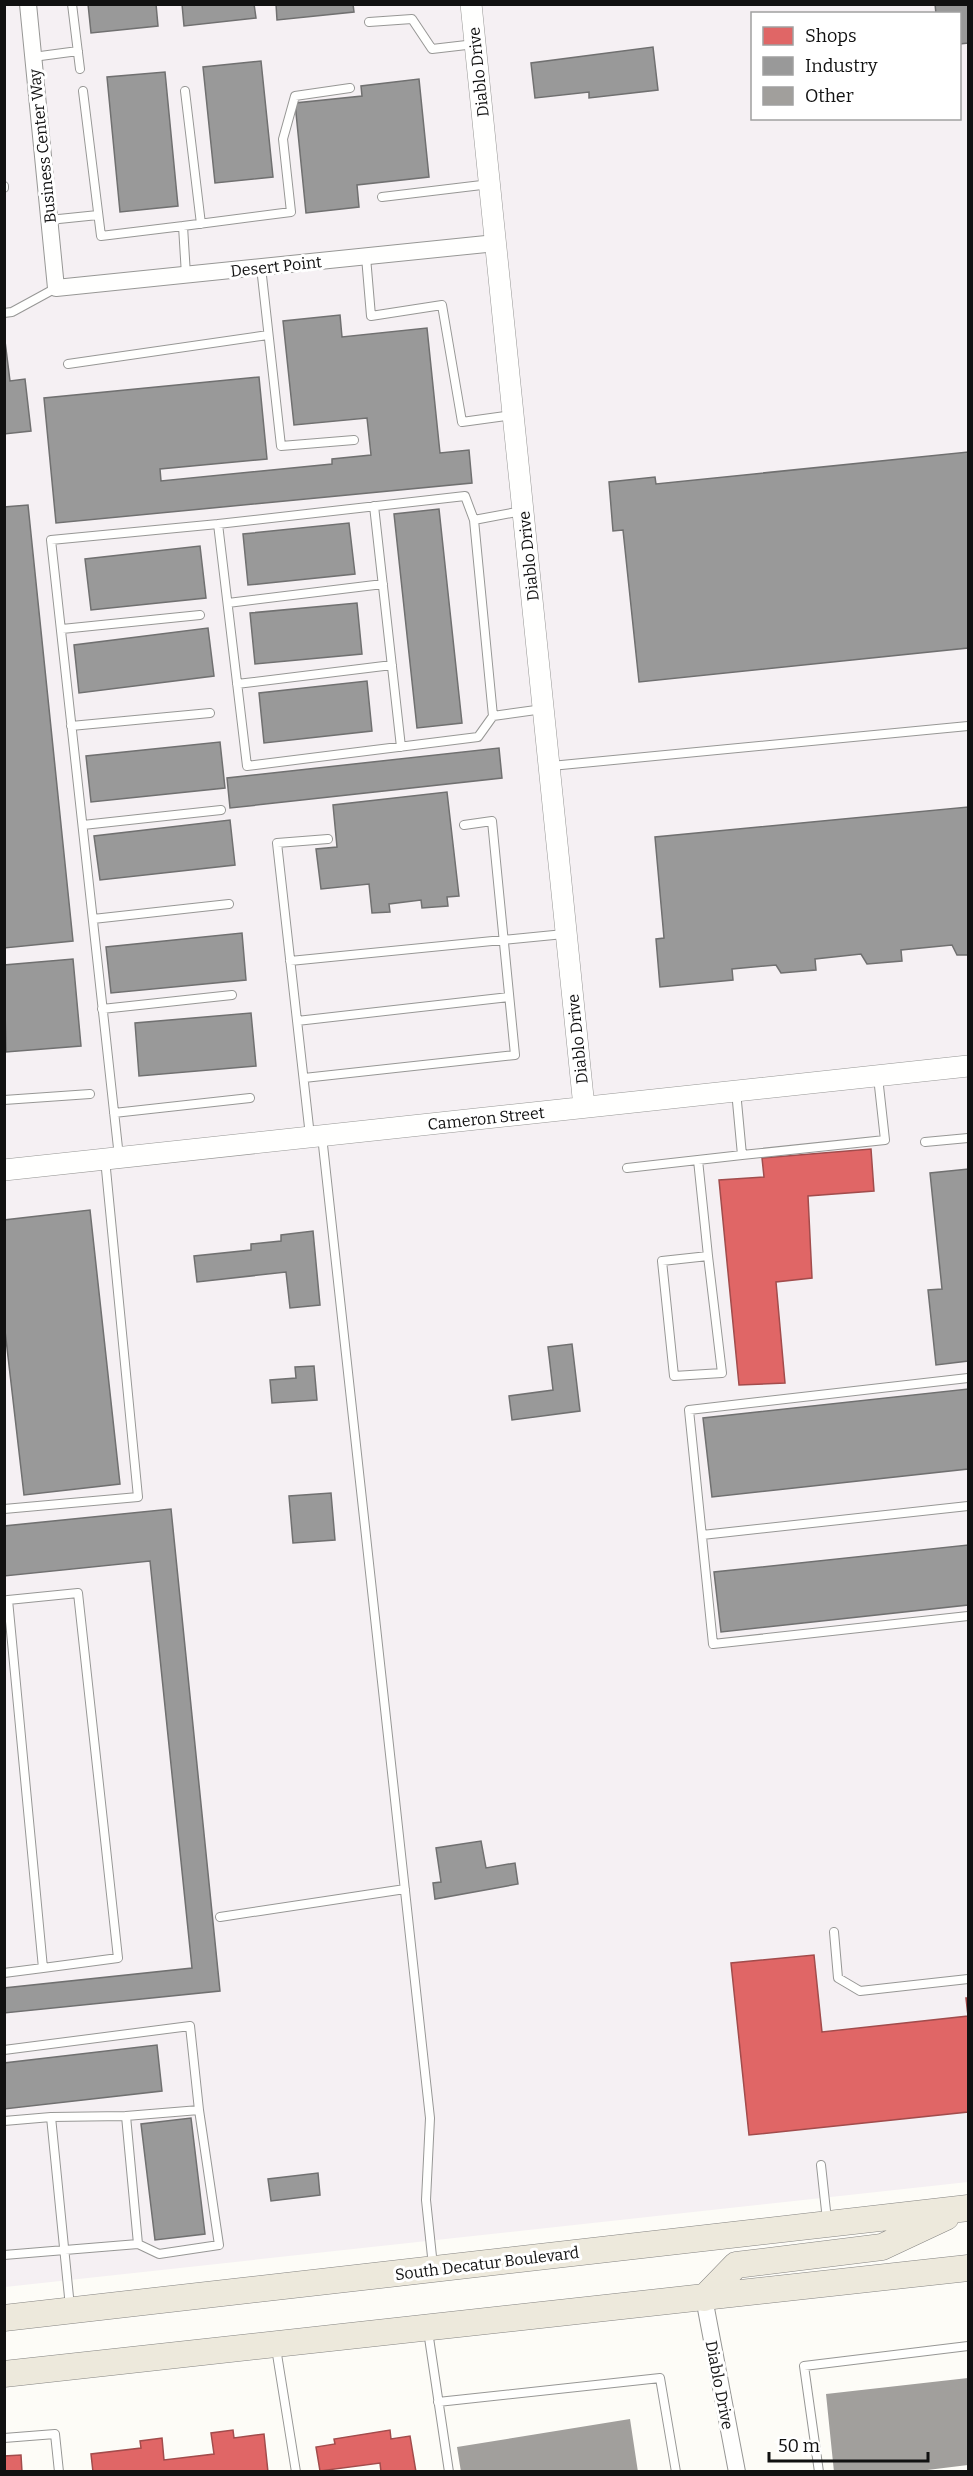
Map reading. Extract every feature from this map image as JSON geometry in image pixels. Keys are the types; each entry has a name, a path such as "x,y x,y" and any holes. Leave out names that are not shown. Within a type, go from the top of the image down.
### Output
{"main road":[{"name":"South Decatur Boulevard","path":"4,2318 968,2208"},
{"path":"704,2298 736,2265 882,2247 968,2208"},
{"path":"4,2374 969,2268"}],"street":[{"name":"Business Center Way","path":"28,4 56,288"},
{"name":"Diablo Drive","path":"471,4 584,1107"},
{"name":"Desert Point","path":"56,288 496,243"},
{"name":"Cameron Street","path":"4,1170 969,1066"},
{"name":"Diablo Drive","path":"704,2298 737,2472"}],"lane":[{"path":"72,4 80,69"},
{"path":"369,22 412,19 432,49 476,44"},
{"path":"33,57 78,51"},
{"path":"83,92 100,236 291,212 283,139 295,96 350,88"},
{"path":"185,92 201,224"},
{"path":"382,197 490,184"},
{"path":"49,220 98,215"},
{"path":"183,226 186,275"},
{"path":"366,257 371,316 442,305 462,422 514,415"},
{"path":"261,267 281,446 354,440"},
{"path":"4,313 12,312 56,288"},
{"path":"68,364 268,335"},
{"path":"4,1509 138,1497 112,1158 114,1113 51,540 465,496 474,520 493,716 478,737 247,766 218,524"},
{"path":"374,507 401,747"},
{"path":"474,520 523,511"},
{"path":"228,603 383,584"},
{"path":"62,629 200,615"},
{"path":"237,684 392,665"},
{"path":"493,716 544,709"},
{"path":"71,726 210,713"},
{"path":"550,766 969,726"},
{"path":"83,825 221,810"},
{"path":"304,1078 515,1055 492,821 464,825"},
{"path":"328,838 277,843 304,1078 316,1136 405,1889 430,2118 426,2200 434,2270"},
{"path":"93,919 229,904"},
{"path":"290,961 567,934"},
{"path":"102,1009 232,995"},
{"path":"297,1021 509,997"},
{"path":"627,1168 885,1140 878,1076"},
{"path":"736,1091 742,1155"},
{"path":"4,1100 90,1094"},
{"path":"114,1113 250,1098"},
{"path":"925,1143 969,1138"},
{"path":"698,1160 722,1372 674,1376 662,1261 708,1256"},
{"path":"969,1378 689,1410 713,1644 969,1616"},
{"path":"702,1535 969,1506"},
{"path":"4,1973 43,1968 118,1958 78,1593 6,1600 43,1968"},
{"path":"220,1917 405,1889"},
{"path":"834,1932 838,1978 860,1991 969,1979"},
{"path":"4,2050 190,2026 199,2110 219,2245 159,2254 138,2244 4,2255"},
{"path":"4,2121 51,2117 126,2116 199,2110"},
{"path":"126,2116 138,2244"},
{"path":"51,2117 70,2311"},
{"path":"821,2165 827,2224"},
{"path":"427,2328 449,2472"},
{"path":"275,2344 296,2472"},
{"path":"819,2472 804,2366 969,2346"},
{"path":"438,2402 660,2378 676,2472"},
{"path":"4,2438 55,2434 59,2472"}],"shaded area":[{"path":"4,5 968,5 968,2182 5,2287"}],"building: Shops":[{"path":"871,1149 874,1191 808,1196 812,1278 776,1282 785,1383 739,1385 719,1180 764,1177 762,1158"},
{"path":"814,1955 822,2032 968,2016 968,2112 749,2135 731,1963"},
{"path":"233,2430 234,2438 264,2434 268,2472 93,2472 91,2454 141,2448 140,2441 162,2438 164,2460 214,2454 211,2433"},
{"path":"390,2430 391,2439 410,2436 416,2472 381,2472 380,2463 320,2471 316,2447 335,2444 334,2439"},
{"path":"21,2455 22,2472 4,2472 4,2456"}],"building: Industry":[{"path":"88,4 156,4 158,26 91,33"},
{"path":"182,4 254,4 256,18 184,26"},
{"path":"276,4 353,4 354,12 277,20"},
{"path":"935,4 968,4 968,43 961,44 961,12 936,12"},
{"path":"653,47 658,90 589,98 589,92 535,98 531,63"},
{"path":"261,61 273,177 215,183 203,67"},
{"path":"165,72 178,206 120,212 107,77"},
{"path":"419,79 429,177 357,185 359,207 306,213 295,103 362,96 361,86"},
{"path":"340,315 342,337 427,328 440,453 469,450 472,483 56,523 44,398 259,377 267,459 160,469 161,481 332,464 332,459 371,455 367,418 294,425 283,321"},
{"path":"4,333 10,381 25,379 31,431 4,434"},
{"path":"968,452 968,648 639,682 623,530 613,531 609,482 655,477 656,484"},
{"path":"28,505 73,941 4,948 4,507"},
{"path":"439,509 462,723 417,728 394,514"},
{"path":"349,523 355,574 248,585 243,534"},
{"path":"200,546 206,598 91,610 85,559"},
{"path":"357,603 362,654 255,664 250,613"},
{"path":"208,628 214,676 79,693 74,645"},
{"path":"367,681 372,731 264,743 259,693"},
{"path":"220,742 225,788 91,802 86,756"},
{"path":"499,748 502,778 230,808 227,778"},
{"path":"447,792 459,896 447,897 448,906 422,908 421,900 389,904 390,912 372,913 369,884 321,889 316,849 337,847 333,805"},
{"path":"968,807 968,955 957,955 952,945 901,950 902,961 867,964 861,954 815,959 816,970 781,973 776,965 732,969 733,980 660,987 656,939 664,938 655,837"},
{"path":"230,820 235,865 100,880 94,836"},
{"path":"242,933 246,980 111,993 106,947"},
{"path":"73,959 81,1046 6,1052 4,965"},
{"path":"251,1013 256,1066 139,1076 135,1023"},
{"path":"968,1169 968,1361 936,1365 928,1290 942,1289 930,1173"},
{"path":"90,1210 120,1484 24,1495 4,1322 4,1220"},
{"path":"313,1231 320,1305 290,1308 286,1272 197,1282 194,1256 251,1250 251,1244 281,1241 281,1235"},
{"path":"572,1344 580,1411 512,1420 509,1396 553,1390 548,1347"},
{"path":"314,1366 317,1400 272,1403 270,1380 296,1378 295,1367"},
{"path":"968,1389 968,1469 712,1497 703,1418"},
{"path":"331,1493 335,1540 293,1543 289,1496"},
{"path":"171,1509 220,1991 4,2013 4,1988 192,1968 150,1561 4,1576 4,1526"},
{"path":"968,1545 968,1605 721,1632 714,1572"},
{"path":"481,1841 486,1868 515,1863 518,1884 435,1899 433,1883 441,1882 436,1848"},
{"path":"157,2045 162,2091 4,2109 4,2063"},
{"path":"191,2118 205,2234 155,2240 141,2124"},
{"path":"318,2173 320,2195 271,2201 268,2179"}],"building: Other":[{"path":"968,2378 968,2465 911,2472 834,2472 826,2394"},
{"path":"630,2419 638,2472 461,2472 457,2447"}]}
